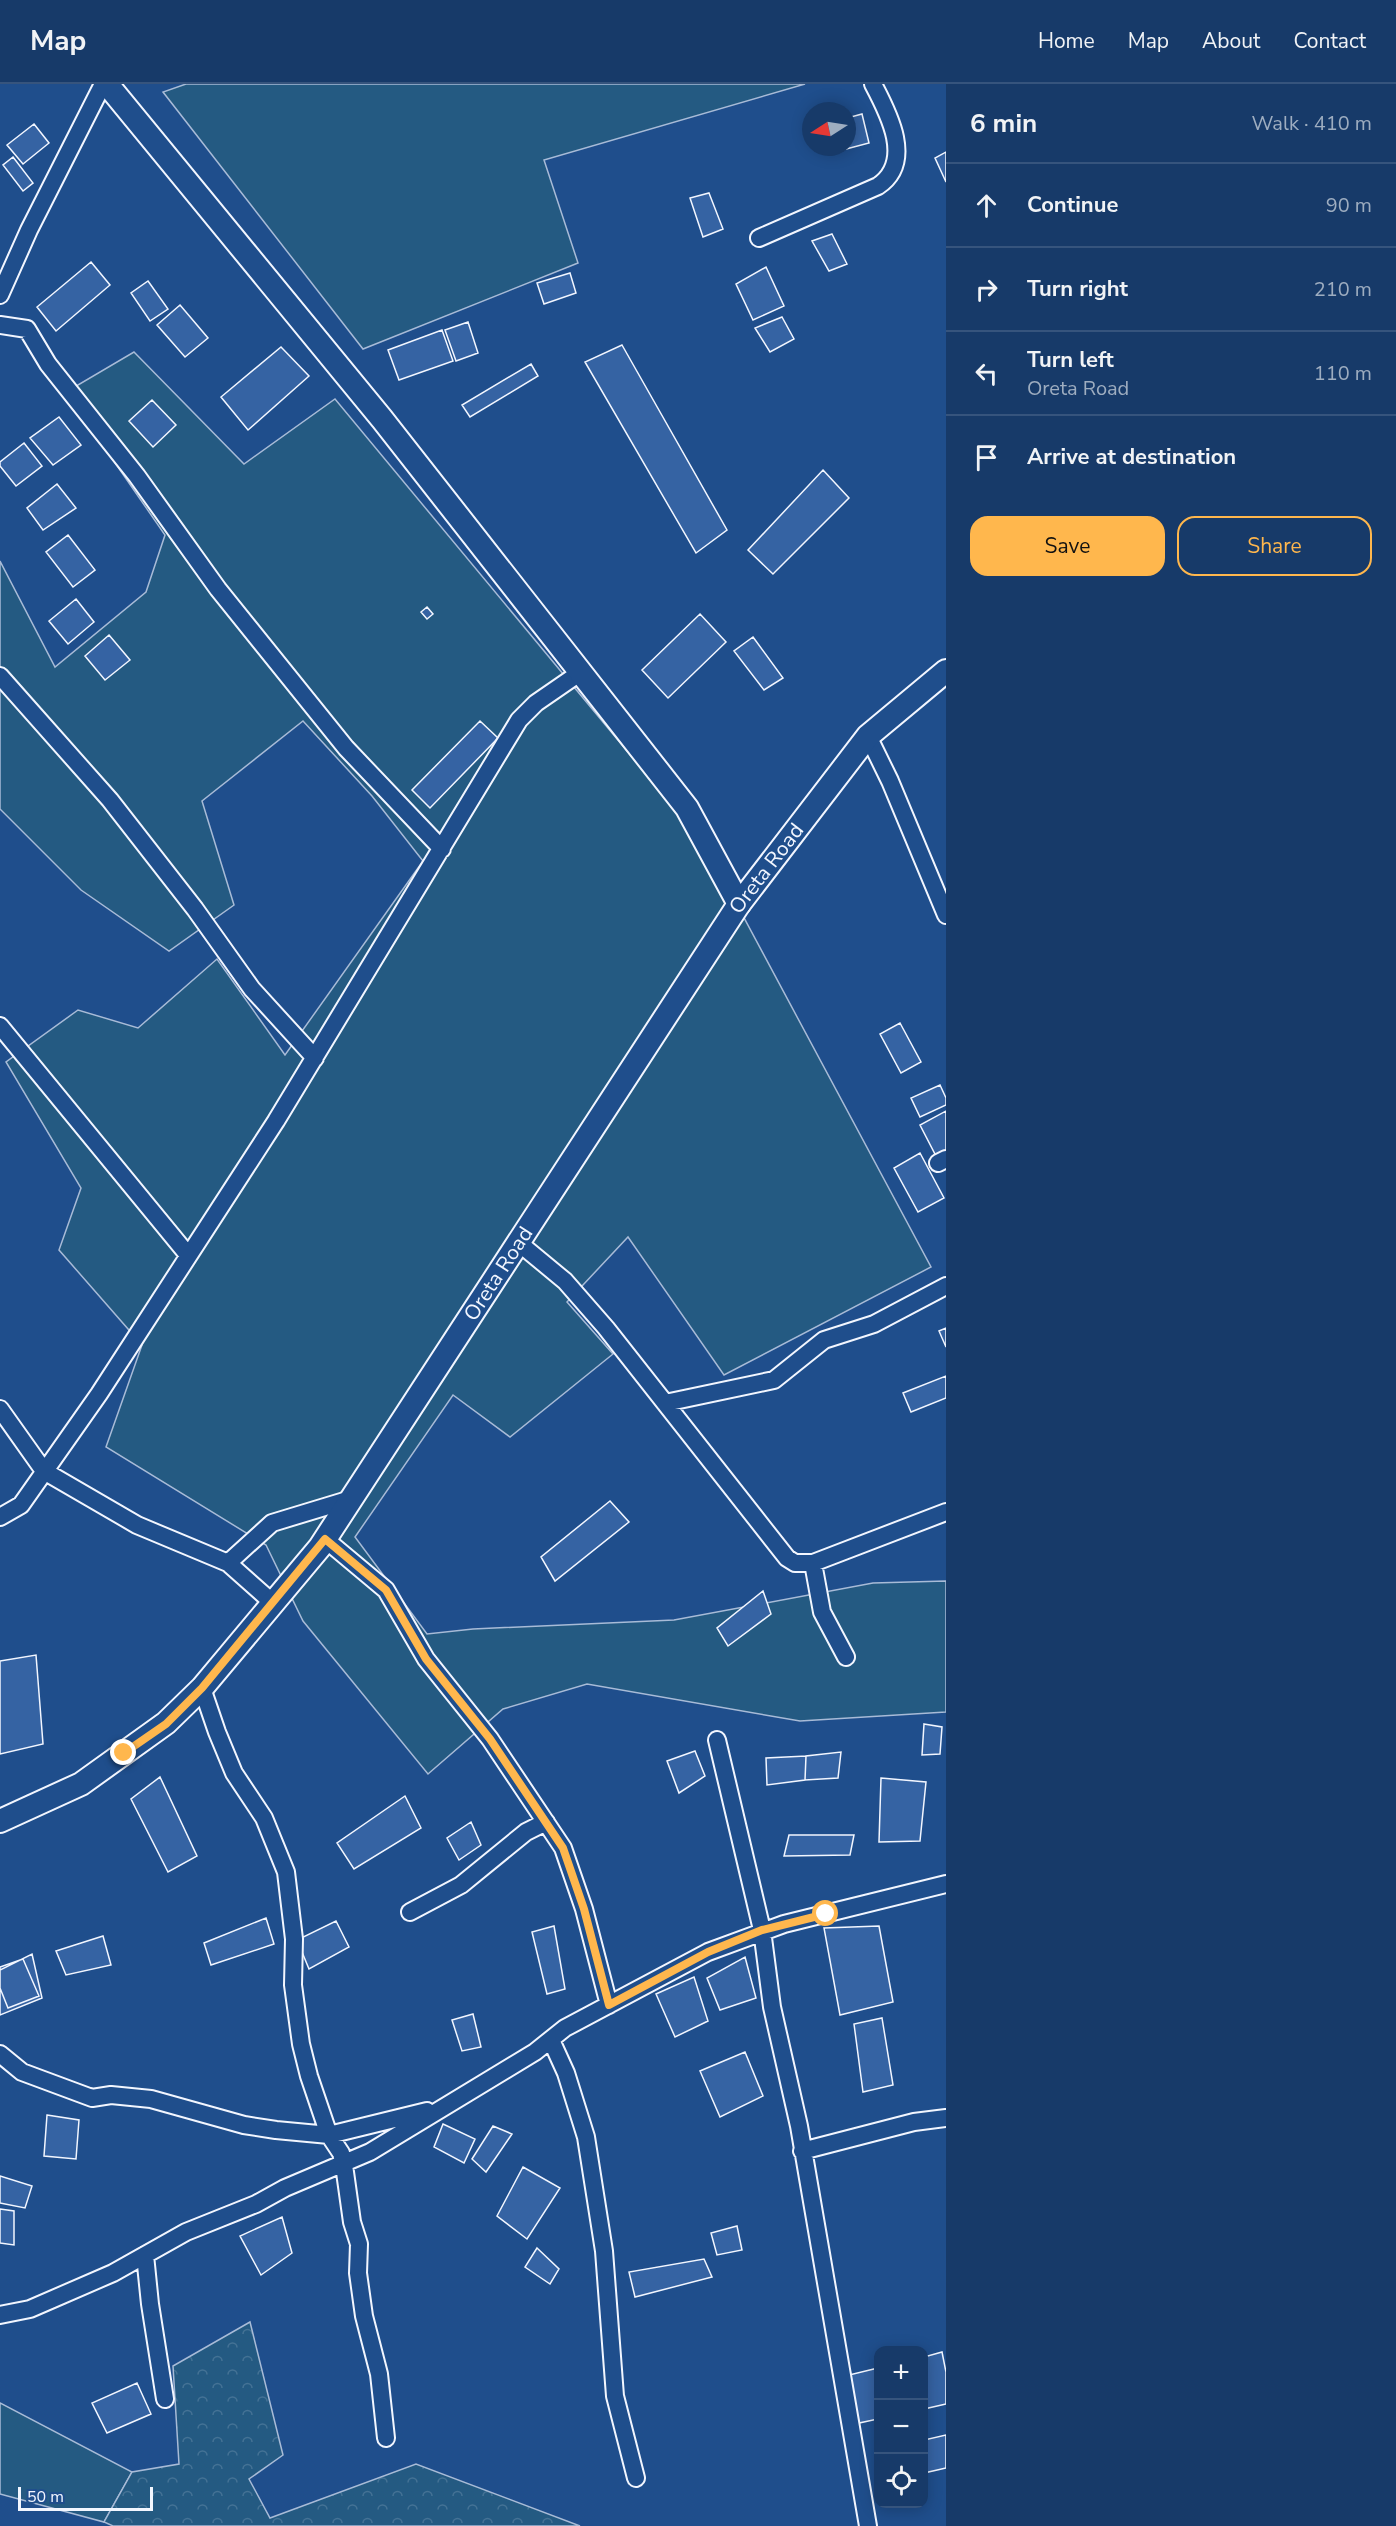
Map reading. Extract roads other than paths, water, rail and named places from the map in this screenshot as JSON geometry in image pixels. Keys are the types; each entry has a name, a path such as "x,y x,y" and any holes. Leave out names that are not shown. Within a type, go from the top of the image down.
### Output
{"street":[{"path":"759,238 878,186 888,179 897,163 896,143 886,108 873,84"},
{"path":"0,295 29,230 112,85 382,419 687,808 740,904"},
{"path":"0,325 27,329 48,364 137,476 218,589 346,748 442,849"},
{"name":"Oreta Road","path":"0,1821 81,1784 166,1724 202,1688 273,1603 325,1539 740,904 868,736 946,671"},
{"path":"0,1517 21,1505 99,1394 315,1058 519,720 536,703 581,672"},
{"path":"0,676 110,800 195,909 252,989 315,1058"},
{"path":"868,736 890,781 946,915"},
{"path":"0,1026 188,1256"},
{"path":"519,1243 565,1281 665,1402 788,1558 795,1563 813,1563 946,1512"},
{"path":"665,1402 774,1380 824,1340 874,1324 946,1286"},
{"path":"0,1408 44,1470 137,1525 228,1563 273,1603"},
{"path":"228,1563 272,1523 351,1499"},
{"path":"325,1539 386,1590 426,1659 490,1739 546,1822 567,1857 590,1930 609,2005"},
{"path":"813,1563 822,1612 846,1657"},
{"path":"202,1688 234,1773 264,1818 286,1872 294,1939 293,1985 301,2044 329,2135 341,2153 344,2164 352,2222 359,2244 358,2273 364,2316 379,2374 386,2438"},
{"path":"717,1740 762,1930 768,1985 790,2082 868,2526"},
{"path":"410,1912 461,1885 526,1832 546,1822"},
{"path":"0,2315 30,2309 113,2273 186,2232 256,2204 299,2181 370,2152 528,2056 565,2028 708,1952 762,1930 946,1884"},
{"path":"551,2040 578,2109 587,2145 604,2251 615,2396 636,2478"},
{"path":"0,2054 22,2072 92,2098 111,2095 151,2099 244,2125 329,2135 441,2108"},
{"path":"801,2151 914,2122 946,2118"},
{"path":"145,2255 165,2399"}]}
